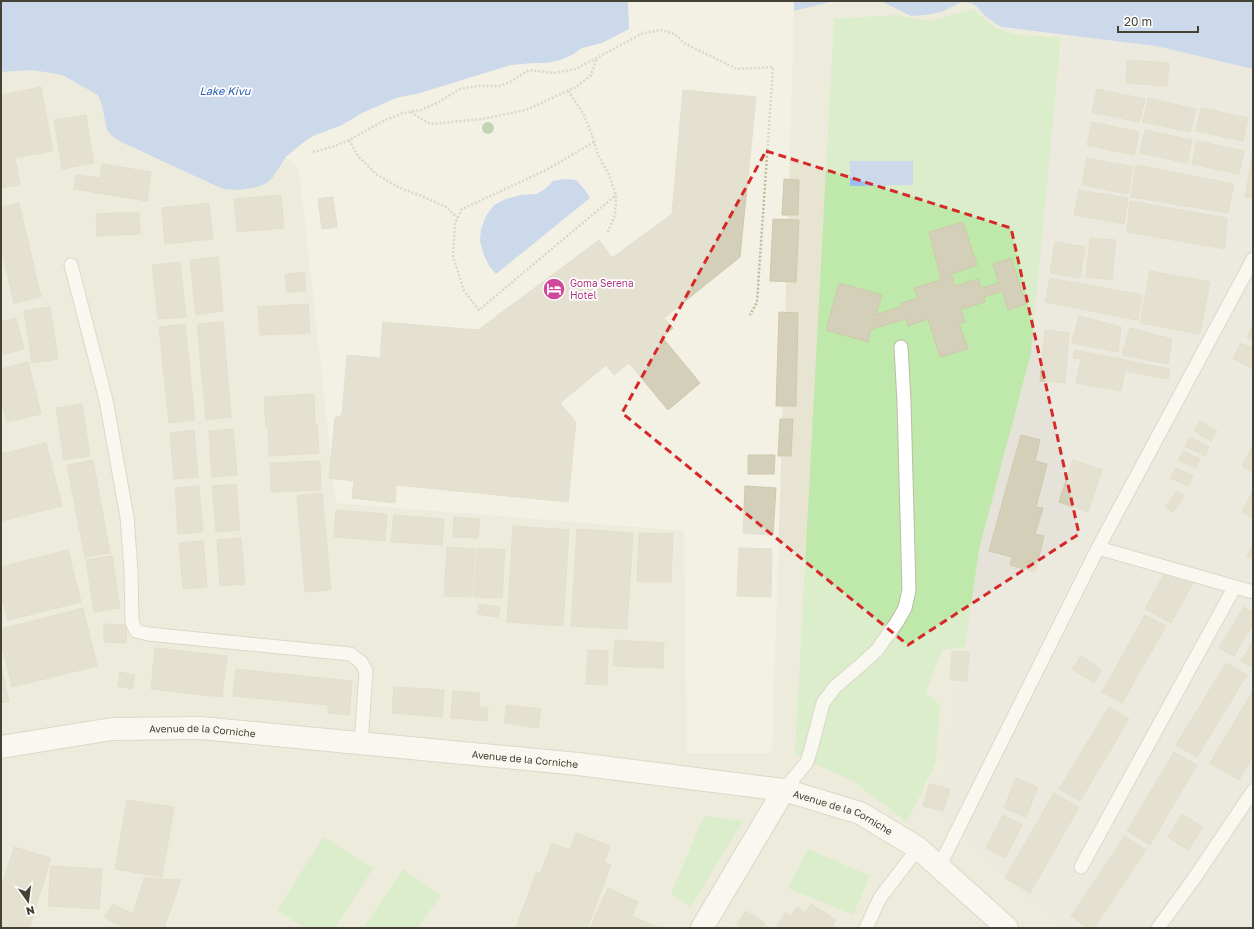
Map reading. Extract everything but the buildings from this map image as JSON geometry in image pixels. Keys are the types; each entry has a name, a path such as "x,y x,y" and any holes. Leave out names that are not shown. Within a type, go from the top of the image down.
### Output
{"street":[{"name":"Avenue de la Corniche","path":"1,747 112,729 202,728 578,764 784,790 860,813 918,848 1007,928"},
{"path":"702,928 784,790"}],"lane":[{"path":"939,867 1098,548 1253,259"},
{"path":"71,266 106,400 127,517 132,570 132,622 136,631 148,634 350,654 361,662 366,671 361,744"},
{"path":"784,790 807,762 823,703 835,687 876,650 905,608 909,590 901,347"},
{"path":"1098,548 1234,588 1253,592"},
{"path":"1081,867 1234,588"},
{"path":"1158,928 1193,880 1253,791"},
{"path":"866,928 880,898 918,848"}],"path":[{"path":"314,152 349,140 385,120 404,113 421,110 439,102 460,89 477,86 499,86 510,82 530,70 554,73 576,69 643,33 662,30 675,34 684,43 737,69 773,67 757,302 750,315"},
{"path":"410,112 430,124 482,119 526,110 576,87 591,74 598,58"},
{"path":"568,91 583,113 592,132 598,155 609,175 616,195 615,215 607,234"},
{"path":"349,140 358,156 376,174 400,188 446,207 458,218"},
{"path":"594,142 544,171 462,209 455,223 453,256 464,291 479,310 616,195"}],"highlighted area":[{"path":"766,151 1011,228 1079,534 908,645 622,413"}],"shaded area":[{"path":"834,1 881,1 911,16 942,12 961,2 971,3 985,16 1001,27 1065,34 935,814 1059,928 1,928 1,72 32,70 62,75 98,95 107,130 113,137 136,150 166,162 199,178 257,187 267,183 273,177 286,157 299,169 336,503 684,531 687,753 772,753 794,11"},
{"path":"1065,34 1156,46 1253,69 1253,928 1059,928 935,814"}],"green space":[{"path":"973,9 995,28 1018,35 1061,37 1031,353 979,549 965,647 942,650 926,693 940,705 936,762 907,822 854,782 795,754 834,19 894,15 930,21"},
{"path":"704,816 743,821 690,907 671,894"},
{"path":"324,837 373,868 335,928 305,928 277,910"},
{"path":"808,849 870,876 853,915 788,888"},
{"path":"403,869 441,895 418,928 363,928"}],"water":[{"name":"Lake Kivu","path":"1,1 628,1 629,29 602,43 582,48 572,55 560,60 547,63 511,65 420,93 396,98 362,113 342,125 313,136 286,157 273,177 267,183 257,187 239,190 223,189 113,137 107,130 98,95 62,75 32,70 1,72"},
{"path":"794,1 834,1 794,11"},
{"path":"881,1 1253,1 1253,69 1156,46 1001,27 985,16 971,3 961,2 942,12 911,16"},
{"path":"850,161 913,161 913,185 850,186"},
{"path":"564,179 576,180 590,198 496,274 489,266 480,241 481,229 486,216 494,205 506,199 521,195 536,194 545,189 553,181"}],"place":[{"name":"Goma Serena Hotel","path":"554,289"}]}
